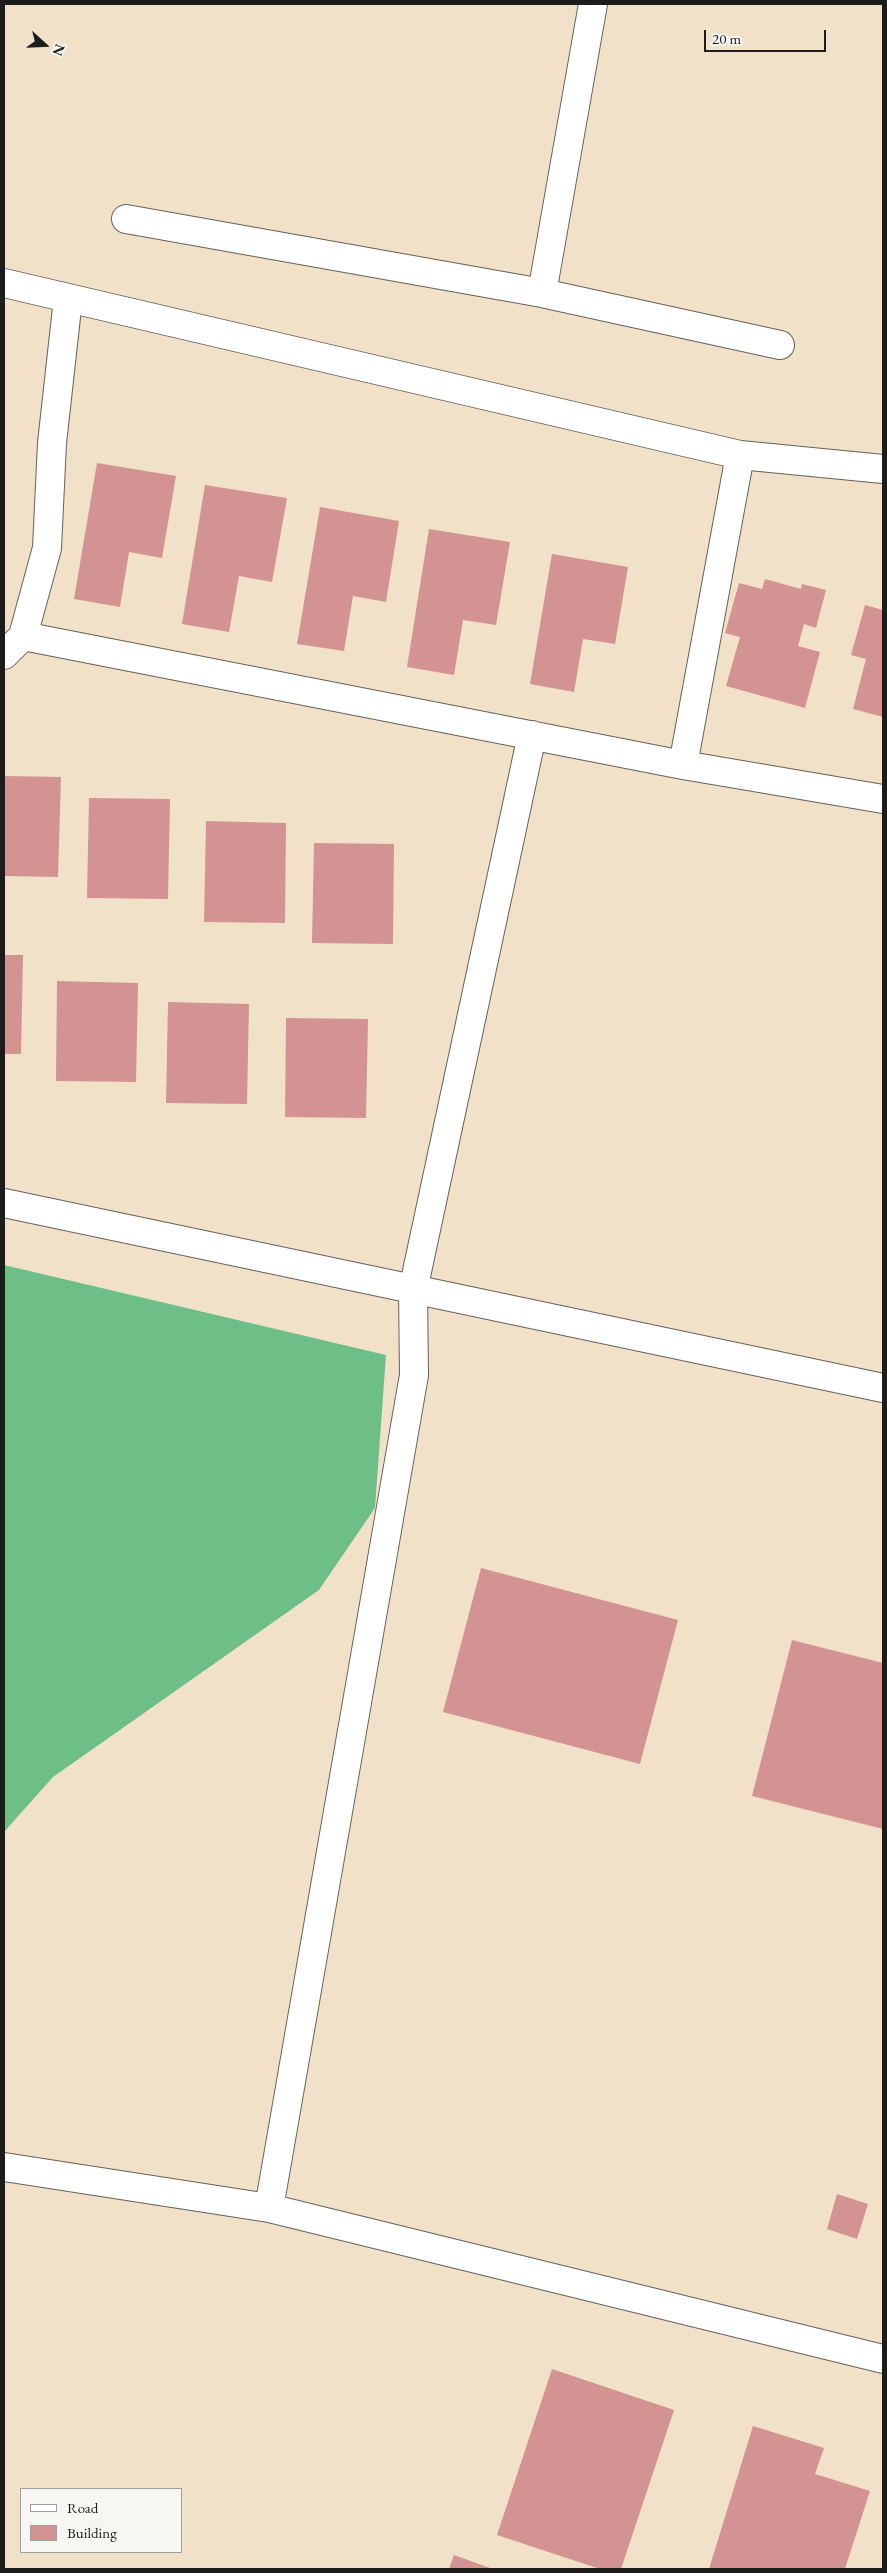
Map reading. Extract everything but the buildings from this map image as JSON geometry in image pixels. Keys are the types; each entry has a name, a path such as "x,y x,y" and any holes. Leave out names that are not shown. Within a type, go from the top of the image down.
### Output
{"street":[{"path":"542,293 593,4"},
{"path":"126,219 542,293 780,345"},
{"path":"4,283 740,455 883,469"},
{"path":"68,299 52,443 46,548 13,646 532,735 683,765 883,799"},
{"path":"683,765 740,455"},
{"path":"269,2208 414,1375 413,1290 532,735"},
{"path":"4,1203 883,1388"},
{"path":"4,2167 269,2208 883,2358"}],"green space":[{"path":"4,1265 386,1355 375,1508 319,1590 53,1777 4,1832"}]}
